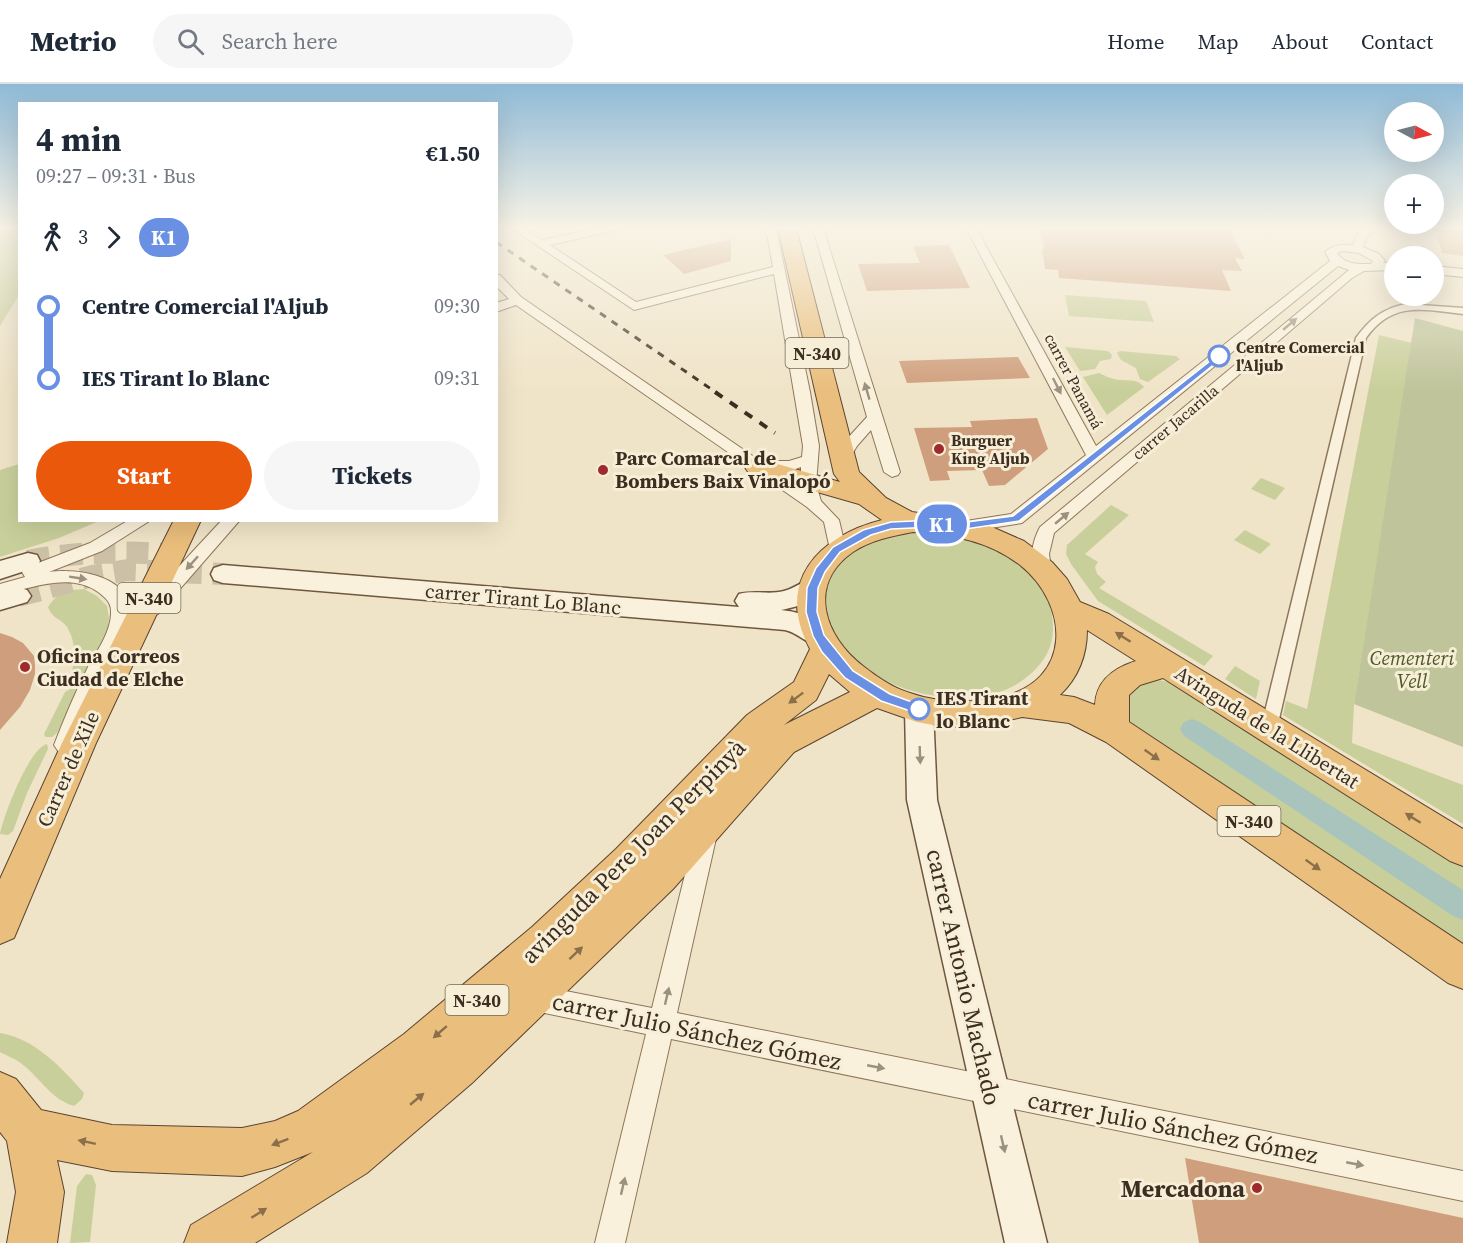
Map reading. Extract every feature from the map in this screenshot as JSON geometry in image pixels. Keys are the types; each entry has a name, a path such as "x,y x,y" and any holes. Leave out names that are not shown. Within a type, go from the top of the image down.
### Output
{"highway":[{"name":"N-340","path":"789,282 847,474 865,497 880,509 913,523"},
{"path":"803,392 818,422 841,453"},
{"path":"757,466 785,477 811,481 865,497"},
{"name":"Carrer de Xile","path":"0,924 79,743 187,522"},
{"name":"N-340","path":"913,523 959,527 995,538 1020,551 1042,569 1059,589 1070,610 1074,630 1072,650 1062,672 1046,689 1022,704 996,712 956,715 919,709 877,693 849,674 822,642 811,612 813,588 820,571 837,550 867,532 913,523"},
{"name":"Avinguda de la Llibertat","path":"1070,610 1098,621 1463,849"},
{"name":"avinguda Pere Joan Perpinyà","path":"28,1131 112,1148 242,1152 275,1144 314,1128 419,1049 546,941 629,861 759,725 806,691 822,642"},
{"path":"1114,730 1110,714 1112,689 1122,678 1140,671 1168,665"},
{"name":"N-340","path":"721,810 782,742 877,693"},
{"name":"N-340","path":"1022,704 1074,710 1114,730 1463,968"},
{"name":"avinguda Pere Joan Perpinyà","path":"209,1243 350,1156 456,1067 659,876 721,810"},
{"path":"0,1095 28,1131 40,1192 32,1243"}],"main road":[{"path":"0,570 28,561"},
{"name":"carrer Tirant Lo Blanc","path":"813,588 796,598 778,603 229,567 785,620 802,624 822,642"},
{"name":"carrer Antonio Machado","path":"919,709 922,801 1026,1243"}],"street":[{"path":"500,282 517,300 757,466"},
{"path":"598,282 634,306 726,282"},
{"path":"766,282 777,285 782,293"},
{"path":"783,282 782,293 803,392 811,481 835,531 837,550"},
{"path":"834,282 892,472"},
{"name":"carrer Panamá","path":"1001,282 1094,456"},
{"name":"carrer Jacarilla","path":"959,527 1016,519 1311,282"},
{"name":"carrer Jacarilla","path":"1042,569 1040,554 1046,531 1340,282"},
{"path":"498,307 517,300"},
{"path":"1269,728 1361,338 1376,318 1385,311 1400,306 1463,310"},
{"path":"841,453 874,418"},
{"path":"1094,456 1120,468"},
{"path":"4,592 96,547 140,522"},
{"path":"137,624 230,522"},
{"path":"4,592 49,578 74,577 102,584 117,597 121,605 116,632 76,713 27,861"},
{"path":"610,1243 660,1024 721,810"},
{"name":"carrer Julio Sánchez Gómez","path":"530,997 1463,1186"}],"green space":[{"path":"0,282 18,282 18,297 0,326"},
{"path":"1065,295 1146,301 1154,322 1069,316"},
{"name":"Cementeri Vell","path":"1415,318 1463,331 1463,747 1354,704"},
{"path":"1379,335 1412,343 1354,704 1352,743 1463,785 1463,824 1283,715 1286,701 1307,709"},
{"path":"1065,347 1108,351 1112,355 1111,359 1100,361 1095,369 1080,371"},
{"path":"1120,351 1176,356 1180,359 1148,382 1140,379 1136,368 1121,360 1117,353"},
{"path":"1099,373 1114,379 1137,382 1144,387 1107,415 1083,377"},
{"path":"18,464 18,522 97,522 59,538 0,557 0,470"},
{"path":"1261,478 1285,488 1275,500 1251,489"},
{"path":"1111,505 1129,515 1085,554 1098,562 1095,567 1097,574 1106,582 1099,588 1213,656 1204,666 1098,601 1071,564 1066,554 1067,545"},
{"path":"1245,530 1271,544 1260,554 1234,540"},
{"path":"926,532 967,540 988,548 1026,570 1040,586 1049,604 1053,626 1051,644 1038,667 1010,688 994,694 968,697 951,697 905,689 869,670 842,644 828,615 828,586 843,560 875,541"},
{"path":"84,589 97,596 107,606 109,618 107,633 82,680 74,683 70,679 74,646 70,633 48,607 55,598 63,593"},
{"path":"1235,666 1260,681 1256,699 1225,679"},
{"path":"1144,677 1169,682 1463,865 1463,951 1124,722 1126,681"},
{"path":"78,689 57,733 52,737 45,737 44,734 65,692"},
{"path":"47,744 48,749 27,793 13,831 8,835 0,834 11,799 25,770 32,757"},
{"path":"0,1033 24,1041 46,1056 84,1093 82,1099 74,1106 59,1099 22,1064 0,1052"},
{"path":"86,1174 92,1175 96,1185 90,1242 70,1243 77,1186"}],"building":[{"path":"864,282 967,282 970,288 867,291"},
{"path":"1113,282 1227,282 1231,291"},
{"path":"1018,357 1030,378 907,383 899,361"},
{"path":"1037,418 1048,449 1005,485 989,486 982,470 947,471 950,480 930,481 914,428 972,427 970,421"},
{"path":"0,633 23,643 34,656 35,674 30,690 20,707 0,730"},
{"name":"Mercadona","path":"1185,1158 1463,1218 1463,1243 1199,1243"}],"waterway":[{"path":"1192,729 1463,906"}],"tunnel":[{"path":"28,561 65,555 102,553 176,555"},
{"path":"18,596 92,576 128,570 223,574"}],"railway":[{"path":"555,282 717,393"},
{"path":"715,392 775,433"}],"bus line":[{"name":"K1","path":"919,709 885,698 849,674 826,649 818,636 811,612 813,588 820,571 837,550 867,532 891,526 935,523 959,527 1016,519 1219,356"}],"place":[{"name":"Centre Comercial l'Aljub","path":"1219,356"},
{"name":"Burguer King Aljub","path":"939,449"},
{"name":"Parc Comarcal de Bombers Baix Vinalopó","path":"603,470"},
{"name":"Oficina Correos Ciudad de Elche","path":"25,667"},
{"name":"IES Tirant lo Blanc","path":"919,709"},
{"name":"Mercadona","path":"1257,1188"}]}
